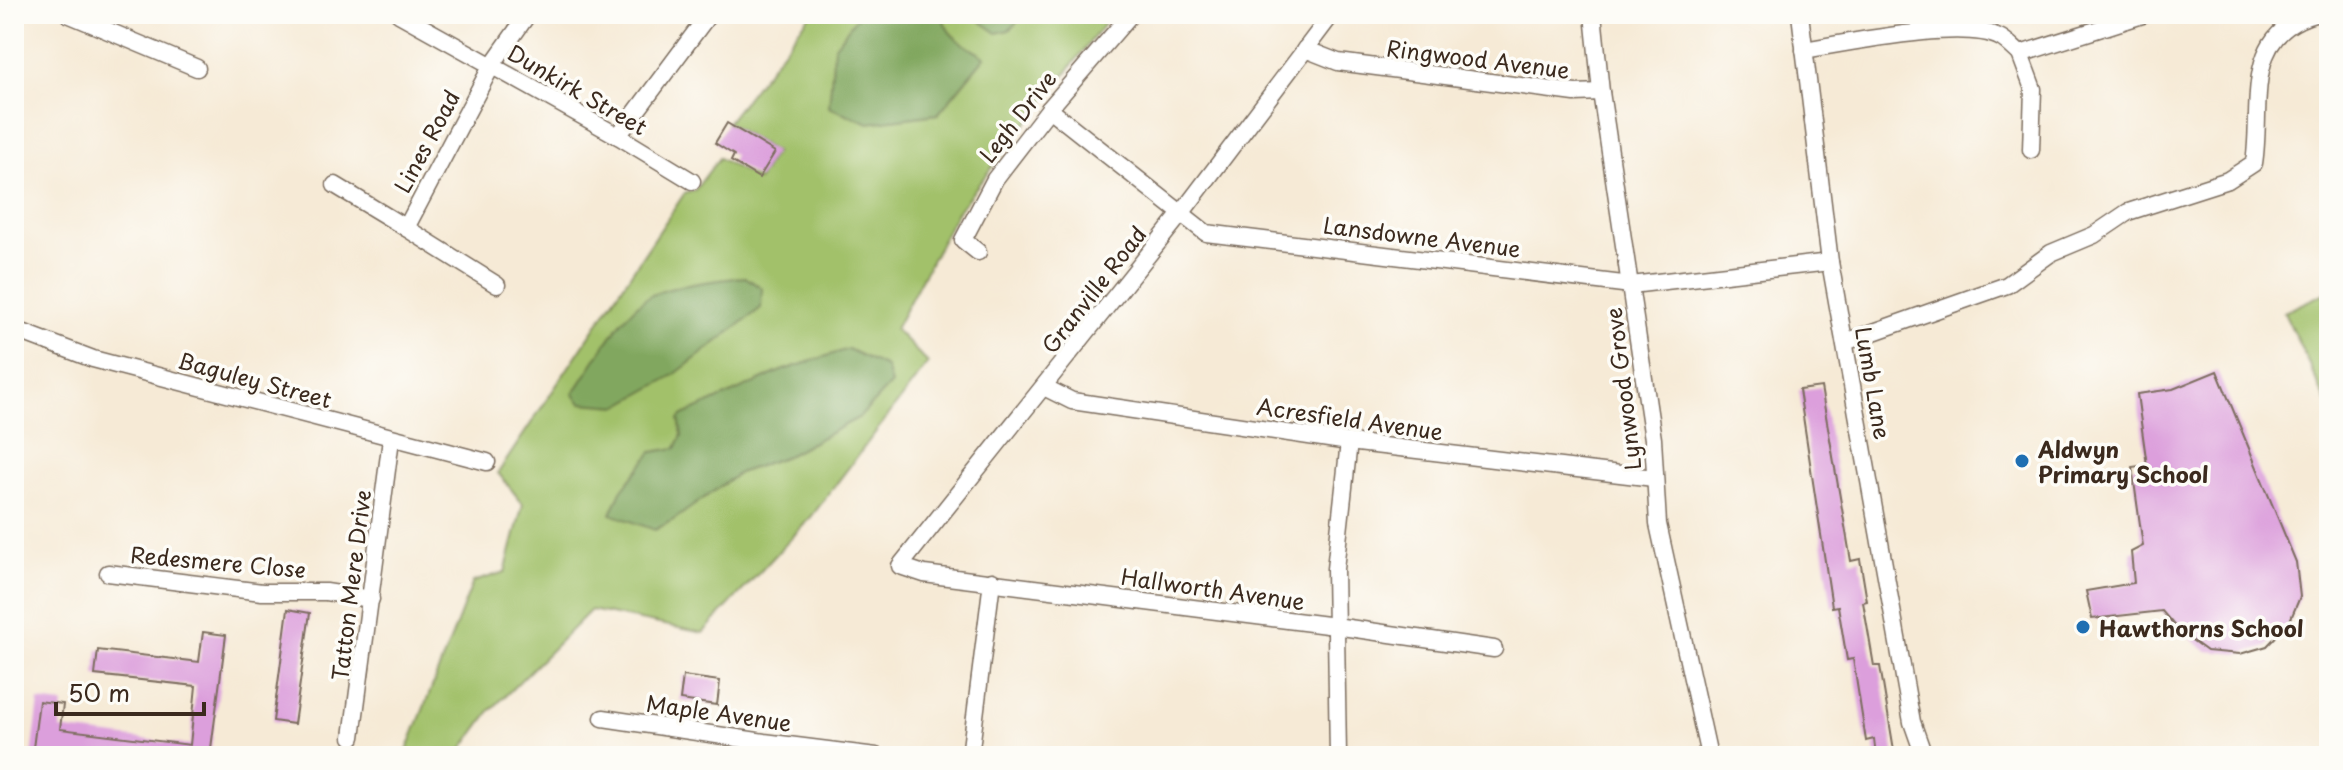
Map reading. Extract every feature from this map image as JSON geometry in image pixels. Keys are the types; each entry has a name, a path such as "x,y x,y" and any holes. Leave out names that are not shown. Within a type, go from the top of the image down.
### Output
{"street":[{"path":"68,14 197,68"},
{"name":"Dunkirk Street","path":"399,14 618,136 692,181"},
{"name":"Lines Road","path":"497,285 406,228 492,65 528,14"},
{"path":"618,136 709,14"},
{"name":"Legh Drive","path":"978,252 963,240 995,179 1049,109 1131,14"},
{"name":"Granville Road","path":"924,574 900,566 1180,215 1332,14"},
{"name":"Lynwood Grove","path":"1593,14 1601,92 1653,439 1658,524 1709,756"},
{"name":"Lumb Lane","path":"1800,14 1830,262 1912,722 1924,756"},
{"path":"1921,14 1922,33"},
{"path":"2020,54 2146,14"},
{"path":"1845,342 2007,285 2051,253 2094,235 2128,212 2228,180 2254,163 2258,136 2258,73 2264,56 2288,28 2300,18 2314,14"},
{"path":"1804,50 1922,33 1963,31 1999,37 2020,54 2033,89 2031,150"},
{"name":"Ringwood Avenue","path":"1305,49 1338,62 1575,93 1601,92"},
{"name":"Lansdowne Avenue","path":"1049,109 1206,233 1631,285 1830,262"},
{"path":"335,185 406,228"},
{"name":"Baguley Street","path":"14,329 93,359 487,462"},
{"name":"Acresfield Avenue","path":"1044,387 1072,401 1349,442 1654,478"},
{"name":"Tatton Mere Drive","path":"352,737 391,439"},
{"path":"1338,756 1335,569 1349,442"},
{"name":"Redesmere Close","path":"108,573 262,592 326,592 371,599"},
{"name":"Hallworth Avenue","path":"924,574 1494,649"},
{"path":"970,756 992,581"},
{"name":"Maple Avenue","path":"603,718 763,749 876,756"}],"green space":[{"path":"811,14 1112,14 957,212 895,329 928,363 811,517 703,633 591,610 490,711 457,756 405,756 473,582 505,572 523,504 498,473 684,194 695,190 719,158 758,180 775,152 727,123"},
{"path":"859,14 943,14 952,35 985,57 938,114 869,123 829,107 834,47"},
{"path":"970,14 1026,14 1009,30 997,33"},
{"path":"745,277 762,288 761,308 674,375 619,406 581,403 573,394 617,328 648,297 681,286"},
{"path":"2329,291 2329,407 2284,312"},
{"path":"848,349 886,367 891,384 860,417 789,455 739,473 655,530 611,514 621,491 652,452 676,448 682,435 679,419 683,415 781,371"}],"building":[{"path":"727,123 775,152 759,178 731,161 734,155 715,143"},
{"path":"2217,371 2296,562 2300,597 2289,623 2267,646 2240,654 2207,651 2178,630 2162,611 2092,619 2086,591 2134,583 2131,552 2143,546 2132,467 2147,465 2137,394 2173,389"},
{"path":"1821,387 1851,561 1860,559 1867,601 1863,602 1874,666 1880,666 1895,756 1876,756 1874,739 1866,741 1853,659 1847,660 1838,606 1832,607 1799,390"},
{"path":"288,609 310,613 294,724 273,721"},
{"path":"203,632 226,635 210,756 32,756 39,701 63,704 60,729 190,745 196,686 95,675 98,650 199,662"},
{"path":"683,676 720,681 717,705 680,700"}],"place":[{"name":"Aldwyn Primary School","path":"2022,461"},
{"name":"Hawthorns School","path":"2083,627"}]}
